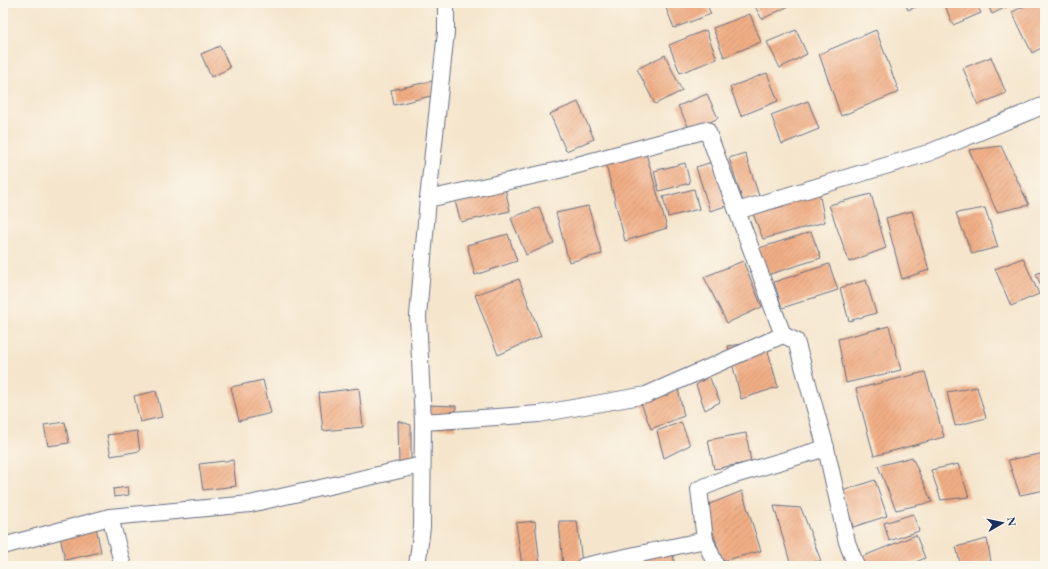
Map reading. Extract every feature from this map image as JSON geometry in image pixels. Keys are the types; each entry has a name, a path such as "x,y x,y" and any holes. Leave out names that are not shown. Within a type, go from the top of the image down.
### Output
{"street":[{"path":"418,566 422,527 423,422 418,316 428,199 446,32 446,3"},
{"path":"737,211 928,153 1045,106"},
{"path":"428,199 559,170 707,130 783,335 796,341 826,448 847,542 856,566"},
{"path":"423,422 539,414 646,395 783,335"},
{"path":"716,566 705,540 699,489 731,476 826,448"},
{"path":"3,546 110,517 250,504 422,464"},
{"path":"110,517 123,566"},
{"path":"584,566 705,540"}],"building":[{"path":"664,3 706,3 711,14 674,28"},
{"path":"753,3 788,3 789,6 762,19"},
{"path":"905,3 926,3 908,10"},
{"path":"944,3 976,3 981,13 953,25"},
{"path":"987,3 1015,3 992,14"},
{"path":"1031,3 1045,3 1045,46 1032,53 1012,12"},
{"path":"750,14 761,42 724,57 713,28"},
{"path":"706,30 717,59 680,73 669,45"},
{"path":"796,30 807,54 780,68 767,42"},
{"path":"876,30 899,92 841,116 819,54"},
{"path":"220,46 230,68 211,77 201,54"},
{"path":"665,55 682,91 655,104 637,69"},
{"path":"991,57 1006,93 978,105 963,68"},
{"path":"767,73 778,101 741,116 730,87"},
{"path":"432,81 435,95 394,105 391,90"},
{"path":"707,94 718,118 691,132 678,106"},
{"path":"808,101 819,129 782,144 771,115"},
{"path":"578,102 594,139 566,151 550,114"},
{"path":"644,146 667,228 625,241 604,157"},
{"path":"1001,146 1029,205 997,212 969,150"},
{"path":"745,153 759,196 743,202 729,158"},
{"path":"712,162 726,206 710,211 696,167"},
{"path":"685,163 690,183 659,191 654,171"},
{"path":"505,188 510,211 461,222 454,198"},
{"path":"694,189 699,209 668,217 663,197"},
{"path":"819,192 825,222 763,239 753,214 784,206 783,202"},
{"path":"871,194 886,248 849,262 829,205"},
{"path":"588,206 602,254 569,262 556,213"},
{"path":"539,207 554,243 526,255 511,218"},
{"path":"985,208 998,247 972,254 956,213"},
{"path":"912,211 929,270 902,279 886,218"},
{"path":"811,232 821,258 764,276 756,249"},
{"path":"508,234 517,261 475,275 467,245"},
{"path":"1023,258 1039,294 1011,306 995,269"},
{"path":"743,261 762,307 727,323 704,277"},
{"path":"829,264 838,290 782,308 774,282"},
{"path":"1045,270 1045,296 1036,274"},
{"path":"519,279 541,336 498,355 475,295"},
{"path":"866,280 876,313 849,321 840,288"},
{"path":"889,326 901,370 846,383 838,339"},
{"path":"765,341 778,387 741,399 728,346"},
{"path":"925,372 944,437 874,456 856,389"},
{"path":"709,376 720,402 705,410 696,385"},
{"path":"263,380 271,413 239,421 231,387"},
{"path":"977,387 986,418 955,426 947,392"},
{"path":"359,388 363,427 323,431 319,393"},
{"path":"678,389 684,416 651,429 641,403"},
{"path":"156,391 162,417 140,422 134,396"},
{"path":"425,405 456,406 455,429 424,428"},
{"path":"398,421 411,425 411,462 399,463"},
{"path":"65,422 69,443 48,446 44,425"},
{"path":"681,422 690,445 664,458 657,431"},
{"path":"137,431 140,451 111,456 107,435"},
{"path":"746,433 751,462 714,469 708,440"},
{"path":"1045,453 1045,490 1020,495 1008,460"},
{"path":"912,457 932,502 896,510 878,466"},
{"path":"233,460 236,486 203,490 199,464"},
{"path":"958,464 969,497 941,500 931,470"},
{"path":"875,480 887,516 853,527 842,491"},
{"path":"128,487 129,495 114,497 113,489"},
{"path":"742,491 761,551 722,561 705,506"},
{"path":"774,506 801,508 821,561 791,566"},
{"path":"913,514 919,531 889,541 884,523"},
{"path":"535,521 540,565 522,566 516,523"},
{"path":"559,521 577,521 582,563 563,566"},
{"path":"96,527 101,552 65,560 60,536"},
{"path":"916,535 925,558 907,566 862,566 859,558"},
{"path":"987,539 991,562 973,566 961,566 956,547"},
{"path":"672,550 675,566 626,566 625,561"}]}
